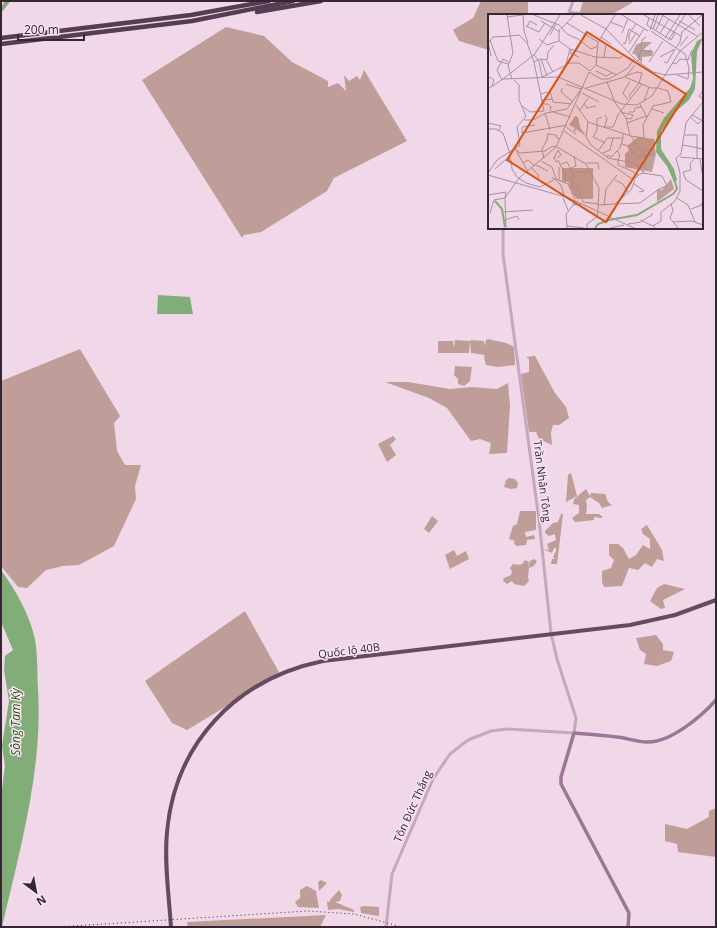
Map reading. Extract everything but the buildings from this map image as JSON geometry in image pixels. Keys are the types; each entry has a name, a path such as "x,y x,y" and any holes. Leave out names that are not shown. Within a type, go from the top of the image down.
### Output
{"highway":[{"path":"229,9 260,1"},
{"path":"4,38 97,28 229,9 269,1"},
{"path":"192,21 293,1"},
{"path":"1,44 192,21 321,1"},
{"name":"Quốc lộ 40B","path":"171,927 167,833 177,782 200,740 211,725 240,695 280,674 304,665 551,633 630,625 675,615 716,600"}],"main road":[{"path":"628,927 629,913 562,786 561,777 574,733 617,736 648,742 659,740 686,726 708,710 716,700"}],"street":[{"path":"568,14 573,1"},
{"name":"Trần Nhân Tông","path":"503,229 503,254 539,520 551,633 557,659 576,718 574,733"},
{"name":"Tôn Đức Thắng","path":"386,927 392,874 433,779 450,754 468,740 491,731 507,729 574,733"}],"shaded area":[{"path":"481,1 528,1 528,14 488,14 488,50 459,41 453,30 473,18"},
{"path":"583,1 635,1 613,14 568,14 569,11 580,12"},
{"path":"226,27 264,36 292,62 328,81 328,87 338,83 346,91 344,75 349,81 357,76 360,80 364,70 407,141 334,178 327,191 261,232 244,235 242,238 142,80"},
{"path":"488,339 514,347 515,365 498,367 486,365 484,358 485,355 471,353 470,340 484,341 485,346 486,340"},
{"path":"455,340 470,341 469,353 438,353 438,341 453,341 454,348"},
{"path":"80,349 120,416 114,423 117,451 125,465 141,465 135,486 136,499 114,546 79,565 63,566 46,570 27,588 18,587 1,566 1,381"},
{"path":"535,356 555,393 566,407 569,418 559,425 553,425 551,433 552,445 539,439 536,432 529,432 521,374 529,372 529,359 526,357"},
{"path":"455,366 472,367 470,381 464,386 458,384 458,379 454,375"},
{"path":"385,382 408,382 450,389 472,387 497,389 508,383 510,406 507,453 489,454 491,443 480,439 471,441 447,408 429,398"},
{"path":"393,436 396,439 390,445 396,455 387,462 378,444"},
{"path":"571,473 577,496 566,502 568,475"},
{"path":"509,478 515,479 518,483 517,488 511,489 504,487 506,480"},
{"path":"586,489 590,496 591,493 605,494 608,502 612,505 602,508 599,503 590,497 586,500 586,514 599,514 603,517 594,517 594,520 575,522 572,518 579,513 579,505 573,504 574,499"},
{"path":"520,511 536,511 536,530 525,532 526,537 534,535 535,539 527,540 526,545 516,546 514,543 515,541 509,539 513,526 517,524"},
{"path":"561,514 563,514 557,564 551,564 552,559 555,559 553,557 556,548 554,548 552,553 543,549 549,550 547,544 556,540 555,534 549,536 545,533 545,531 553,523 558,522"},
{"path":"432,516 438,521 429,533 424,529"},
{"path":"647,525 662,550 664,561 657,559 652,567 645,563 638,570 629,568 622,586 604,587 602,582 602,571 611,568 614,560 609,555 609,544 618,544 623,548 629,559 636,555 643,545 650,549 650,539 643,534 641,529"},
{"path":"454,550 457,556 466,551 469,559 450,569 445,555"},
{"path":"534,559 537,561 534,566 529,568 529,581 524,586 514,584 512,581 507,584 503,581 504,578 511,575 512,571 510,568 513,564 520,565 525,560 529,562 528,568 530,561"},
{"path":"664,584 685,589 663,600 665,608 661,609 650,601 657,588"},
{"path":"245,611 280,674 187,730 172,723 145,681"},
{"path":"656,635 663,644 663,650 674,652 671,661 657,666 644,664 646,654 640,650 636,638"},
{"path":"716,808 716,857 678,852 677,844 665,841 665,824 687,829 709,817 709,811"},
{"path":"321,880 327,883 319,891 318,882"},
{"path":"307,886 316,891 319,908 298,907 295,902 300,898 300,890"},
{"path":"339,890 342,895 340,901 335,902 354,910 354,912 339,909 328,910 327,901 330,902"},
{"path":"360,907 379,907 379,916 361,913"},
{"path":"326,915 320,927 188,927 187,922"}],"water":[{"path":"158,295 190,297 193,314 157,314"},
{"path":"1,570 22,604 33,631 37,652 39,719 34,779 29,809 2,927 1,797 5,766 2,746 9,701 4,670 5,656 13,650 1,622"}],"waterway":[{"name":"Sông Tam Kỳ","path":"1,10 8,1"}],"railway":[{"path":"57,927 307,911 354,914 402,927"}]}
